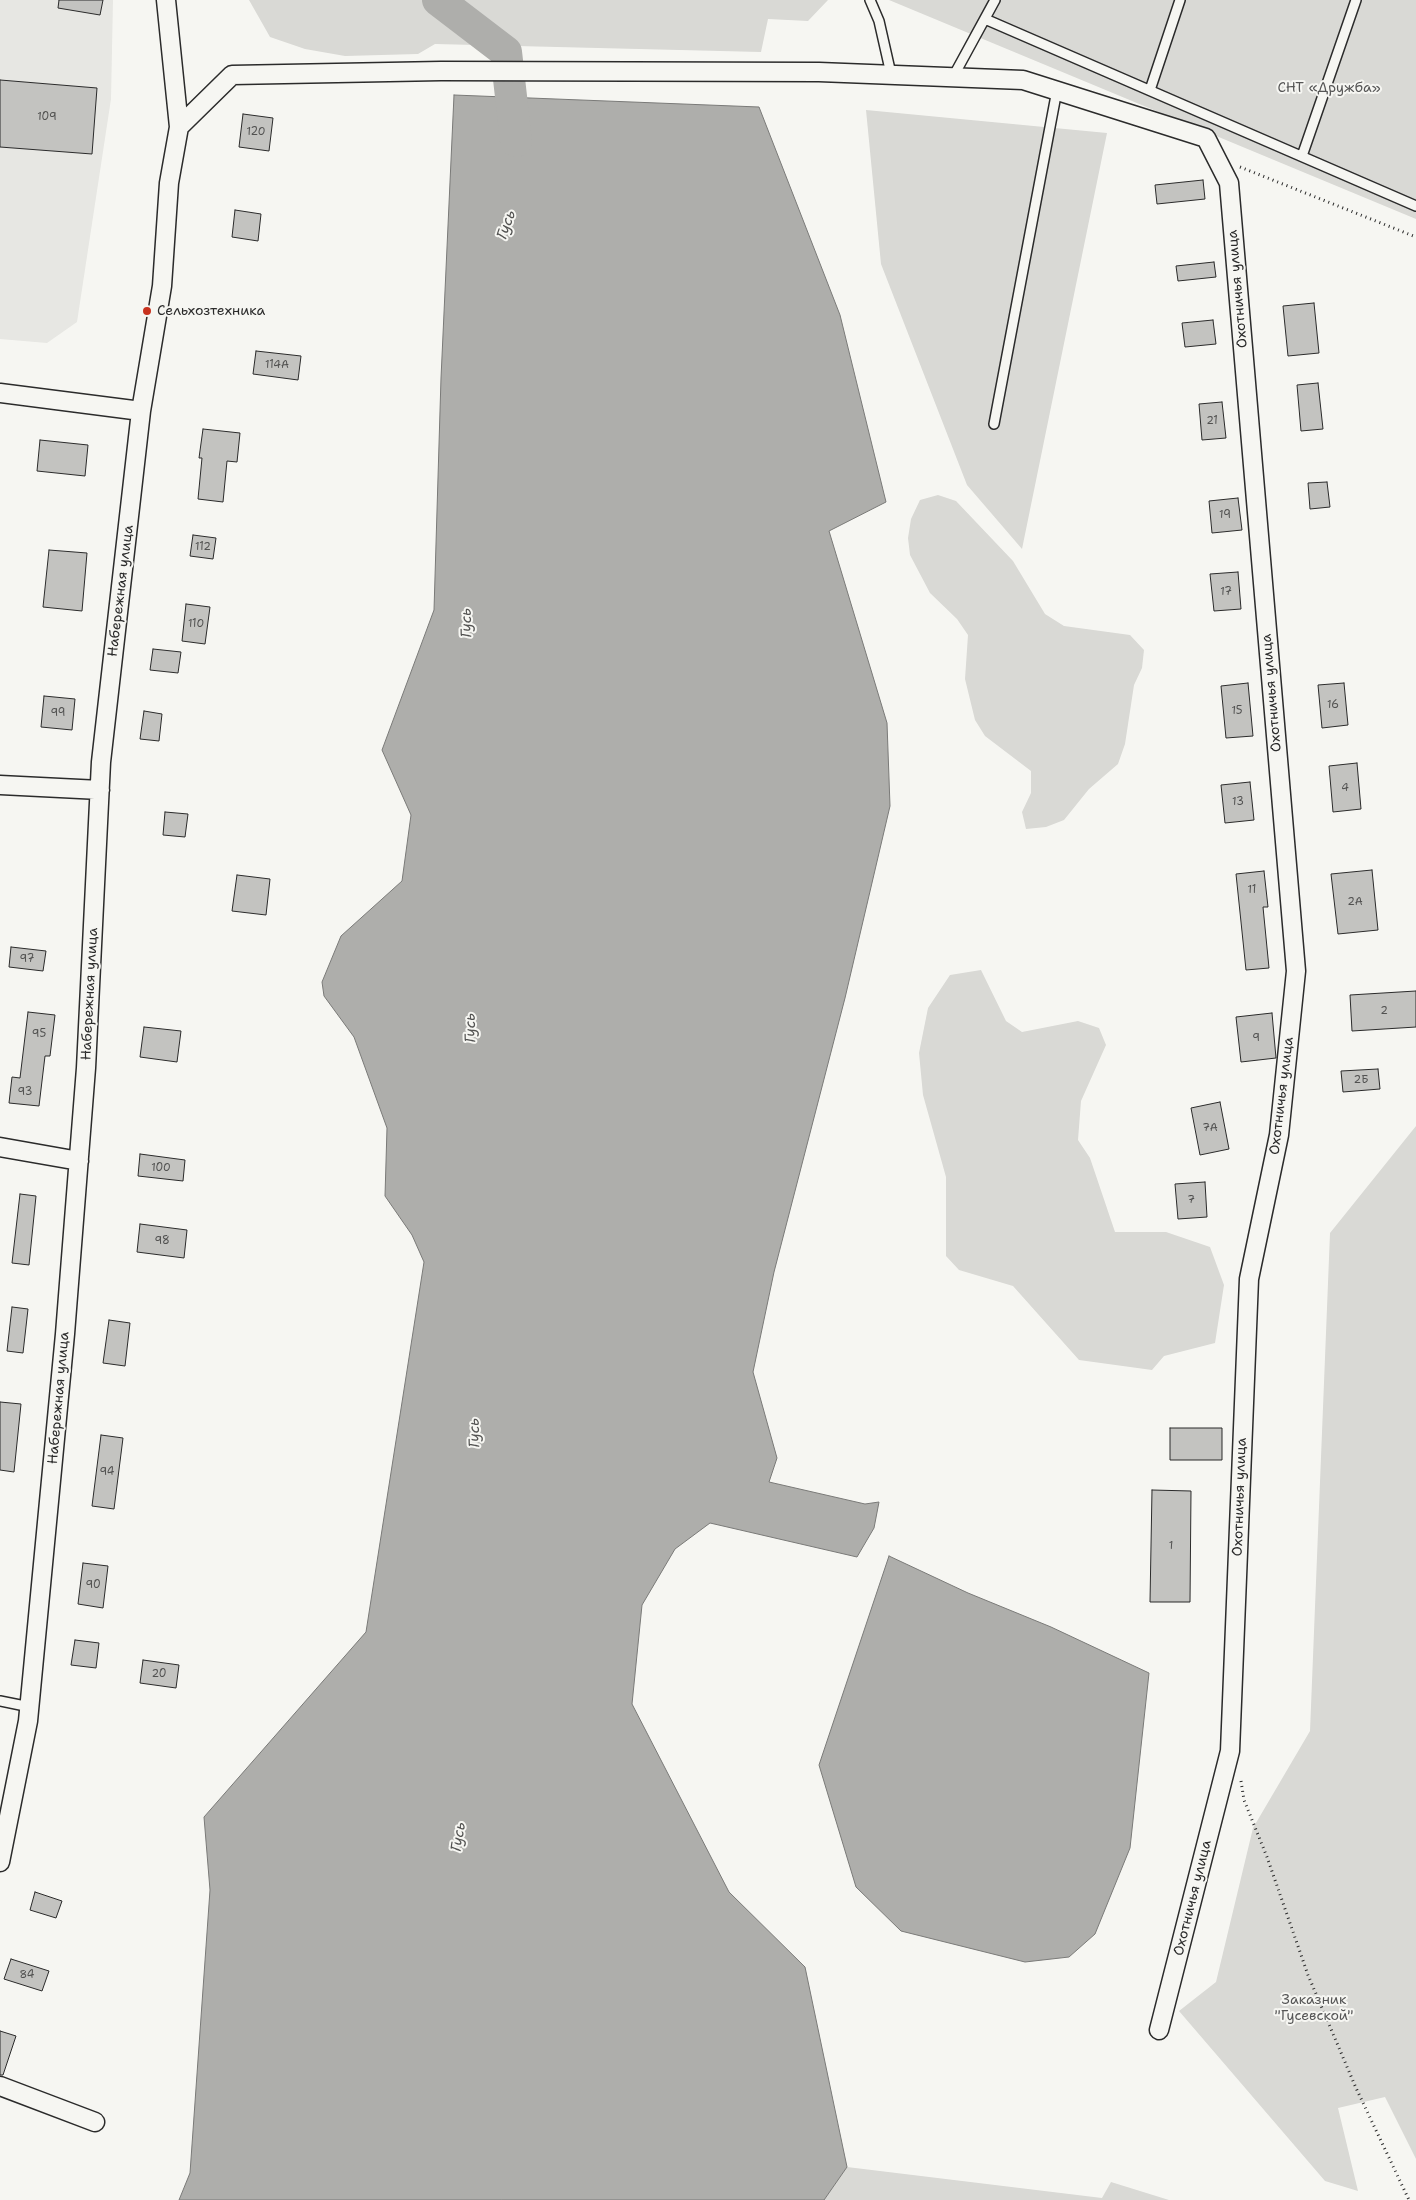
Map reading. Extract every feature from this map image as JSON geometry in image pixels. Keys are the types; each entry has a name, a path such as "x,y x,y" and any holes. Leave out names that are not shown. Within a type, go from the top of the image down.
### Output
{"street":[{"name":"Набережная улица","path":"0,1862 3,1831 30,1708 66,1334 86,1068 101,762 141,411 162,286 169,183 179,127 166,0"},
{"path":"179,127 232,75 441,71 892,74 1023,80 1206,138 1216,157"},
{"name":"Охотничья улица","path":"1159,2030 1230,1751 1249,1279 1279,1135 1296,971 1229,183 1216,157"},
{"path":"0,393 141,411"},
{"path":"0,785 100,790"},
{"path":"0,1147 79,1161"},
{"path":"0,2086 95,2122"}],"lane":[{"path":"870,0 879,21 892,74"},
{"path":"953,77 995,0"},
{"path":"1150,90 1180,0"},
{"path":"1302,156 1356,0"},
{"path":"985,19 1416,206"},
{"path":"994,424 1056,90"},
{"path":"0,1701 30,1708"}],"path":[{"path":"1216,157 1416,237"},
{"path":"1239,1773 1244,1800 1267,1857 1308,1975 1356,2088 1409,2200"}],"shaded area":[{"path":"0,0 113,0 111,99 77,322 47,343 0,339"}],"green space":[{"path":"249,0 828,0 808,21 768,19 761,52 435,44 418,54 345,56 305,49 270,37"},
{"name":"СНТ «Дружба»","path":"889,0 1416,0 1416,219"},
{"path":"866,110 1107,133 1022,549 967,485 881,264"},
{"path":"938,495 956,501 1013,561 1045,614 1064,626 1130,635 1144,650 1142,668 1134,685 1125,744 1118,764 1089,789 1064,820 1046,827 1026,829 1022,812 1031,793 1031,771 985,736 975,720 965,679 968,635 957,619 930,593 910,555 908,538 911,519 920,500"},
{"path":"981,970 1006,1021 1022,1032 1078,1021 1099,1028 1106,1045 1081,1101 1078,1140 1090,1158 1115,1232 1166,1232 1210,1247 1224,1285 1215,1343 1164,1356 1152,1370 1079,1360 1013,1286 959,1270 946,1256 946,1177 923,1095 919,1053 928,1008 950,975"},
{"name":"Заказник \"Гусевской\"","path":"1416,1126 1416,2159 1385,2097 1338,2108 1358,2191 1325,2181 1179,2011 1216,1982 1253,1828 1310,1731 1330,1233"},
{"path":"847,2167 1102,2198 1111,2182 1169,2200 824,2200"}],"water":[{"path":"454,95 759,107 840,315 886,502 829,531 887,723 890,806 845,998 774,1272 753,1372 777,1458 769,1482 865,1504 879,1502 874,1528 857,1557 710,1523 675,1549 642,1605 632,1704 729,1892 805,1967 847,2167 824,2200 179,2200 190,2173 210,1890 204,1817 366,1632 424,1262 412,1235 385,1196 387,1128 354,1037 324,996 322,982 341,936 402,881 411,815 382,750 434,610 441,378"},
{"path":"889,1556 968,1593 1051,1627 1149,1673 1130,1848 1095,1934 1069,1957 1025,1962 901,1931 856,1887 819,1765"}],"building":[{"path":"59,0 103,0 100,15 58,8"},
{"path":"0,80 97,88 92,154 0,147"},
{"path":"243,114 273,118 269,151 239,147"},
{"path":"1203,180 1205,199 1157,204 1155,185"},
{"path":"235,210 261,214 258,241 232,237"},
{"path":"1214,262 1216,277 1178,281 1176,266"},
{"path":"1314,303 1319,353 1288,356 1283,306"},
{"path":"1213,320 1216,344 1185,347 1182,323"},
{"path":"256,351 301,356 298,380 253,374"},
{"path":"1318,383 1323,429 1301,431 1297,385"},
{"path":"1222,402 1226,438 1202,440 1199,404"},
{"path":"203,429 240,433 237,462 227,461 223,502 198,499 202,458 199,458"},
{"path":"40,440 88,445 85,476 37,471"},
{"path":"1327,482 1330,507 1310,509 1308,483"},
{"path":"1238,498 1242,530 1212,533 1209,501"},
{"path":"193,535 216,538 213,559 190,556"},
{"path":"49,550 87,553 82,611 43,607"},
{"path":"1238,572 1241,609 1214,611 1210,574"},
{"path":"186,604 210,607 205,644 182,641"},
{"path":"153,649 181,652 178,673 150,670"},
{"path":"1248,683 1253,736 1226,738 1221,686"},
{"path":"1344,683 1348,725 1322,728 1318,685"},
{"path":"44,696 75,699 72,730 41,727"},
{"path":"144,711 162,714 159,741 140,739"},
{"path":"1357,763 1361,809 1333,812 1329,766"},
{"path":"1250,782 1254,820 1225,823 1221,785"},
{"path":"165,812 188,814 185,837 163,835"},
{"path":"1372,870 1378,930 1338,934 1331,874"},
{"path":"1264,871 1268,907 1263,907 1269,968 1246,970 1236,874"},
{"path":"237,875 270,879 266,915 232,911"},
{"path":"11,947 46,951 43,971 9,967"},
{"path":"1416,991 1416,1027 1352,1031 1350,995"},
{"path":"28,1012 55,1015 50,1056 45,1056 39,1106 9,1103 12,1077 20,1078"},
{"path":"1272,1013 1276,1058 1241,1062 1236,1017"},
{"path":"144,1027 181,1031 177,1062 140,1057"},
{"path":"1378,1069 1380,1089 1343,1092 1341,1071"},
{"path":"1220,1102 1229,1149 1200,1155 1191,1108"},
{"path":"140,1154 185,1160 183,1181 138,1176"},
{"path":"1205,1182 1207,1217 1178,1219 1175,1184"},
{"path":"20,1194 36,1196 29,1265 12,1263"},
{"path":"140,1224 187,1230 184,1258 137,1252"},
{"path":"12,1307 28,1309 23,1353 7,1351"},
{"path":"109,1320 130,1323 125,1366 103,1363"},
{"path":"0,1402 21,1404 14,1472 0,1470"},
{"path":"1170,1428 1222,1428 1222,1460 1170,1460"},
{"path":"101,1435 123,1438 114,1509 92,1506"},
{"path":"1152,1490 1191,1491 1190,1602 1150,1602"},
{"path":"83,1563 108,1566 103,1608 78,1604"},
{"path":"75,1640 99,1643 96,1668 71,1665"},
{"path":"143,1660 179,1665 176,1688 140,1683"},
{"path":"35,1892 62,1901 56,1918 30,1910"},
{"path":"11,1959 49,1971 42,1991 4,1979"},
{"path":"0,2031 16,2036 3,2075 0,2075"}],"waterway":[{"name":"Гусь","path":"438,0 506,52 516,141"}],"place":[{"name":"Сельхозтехника","path":"147,311"}]}
